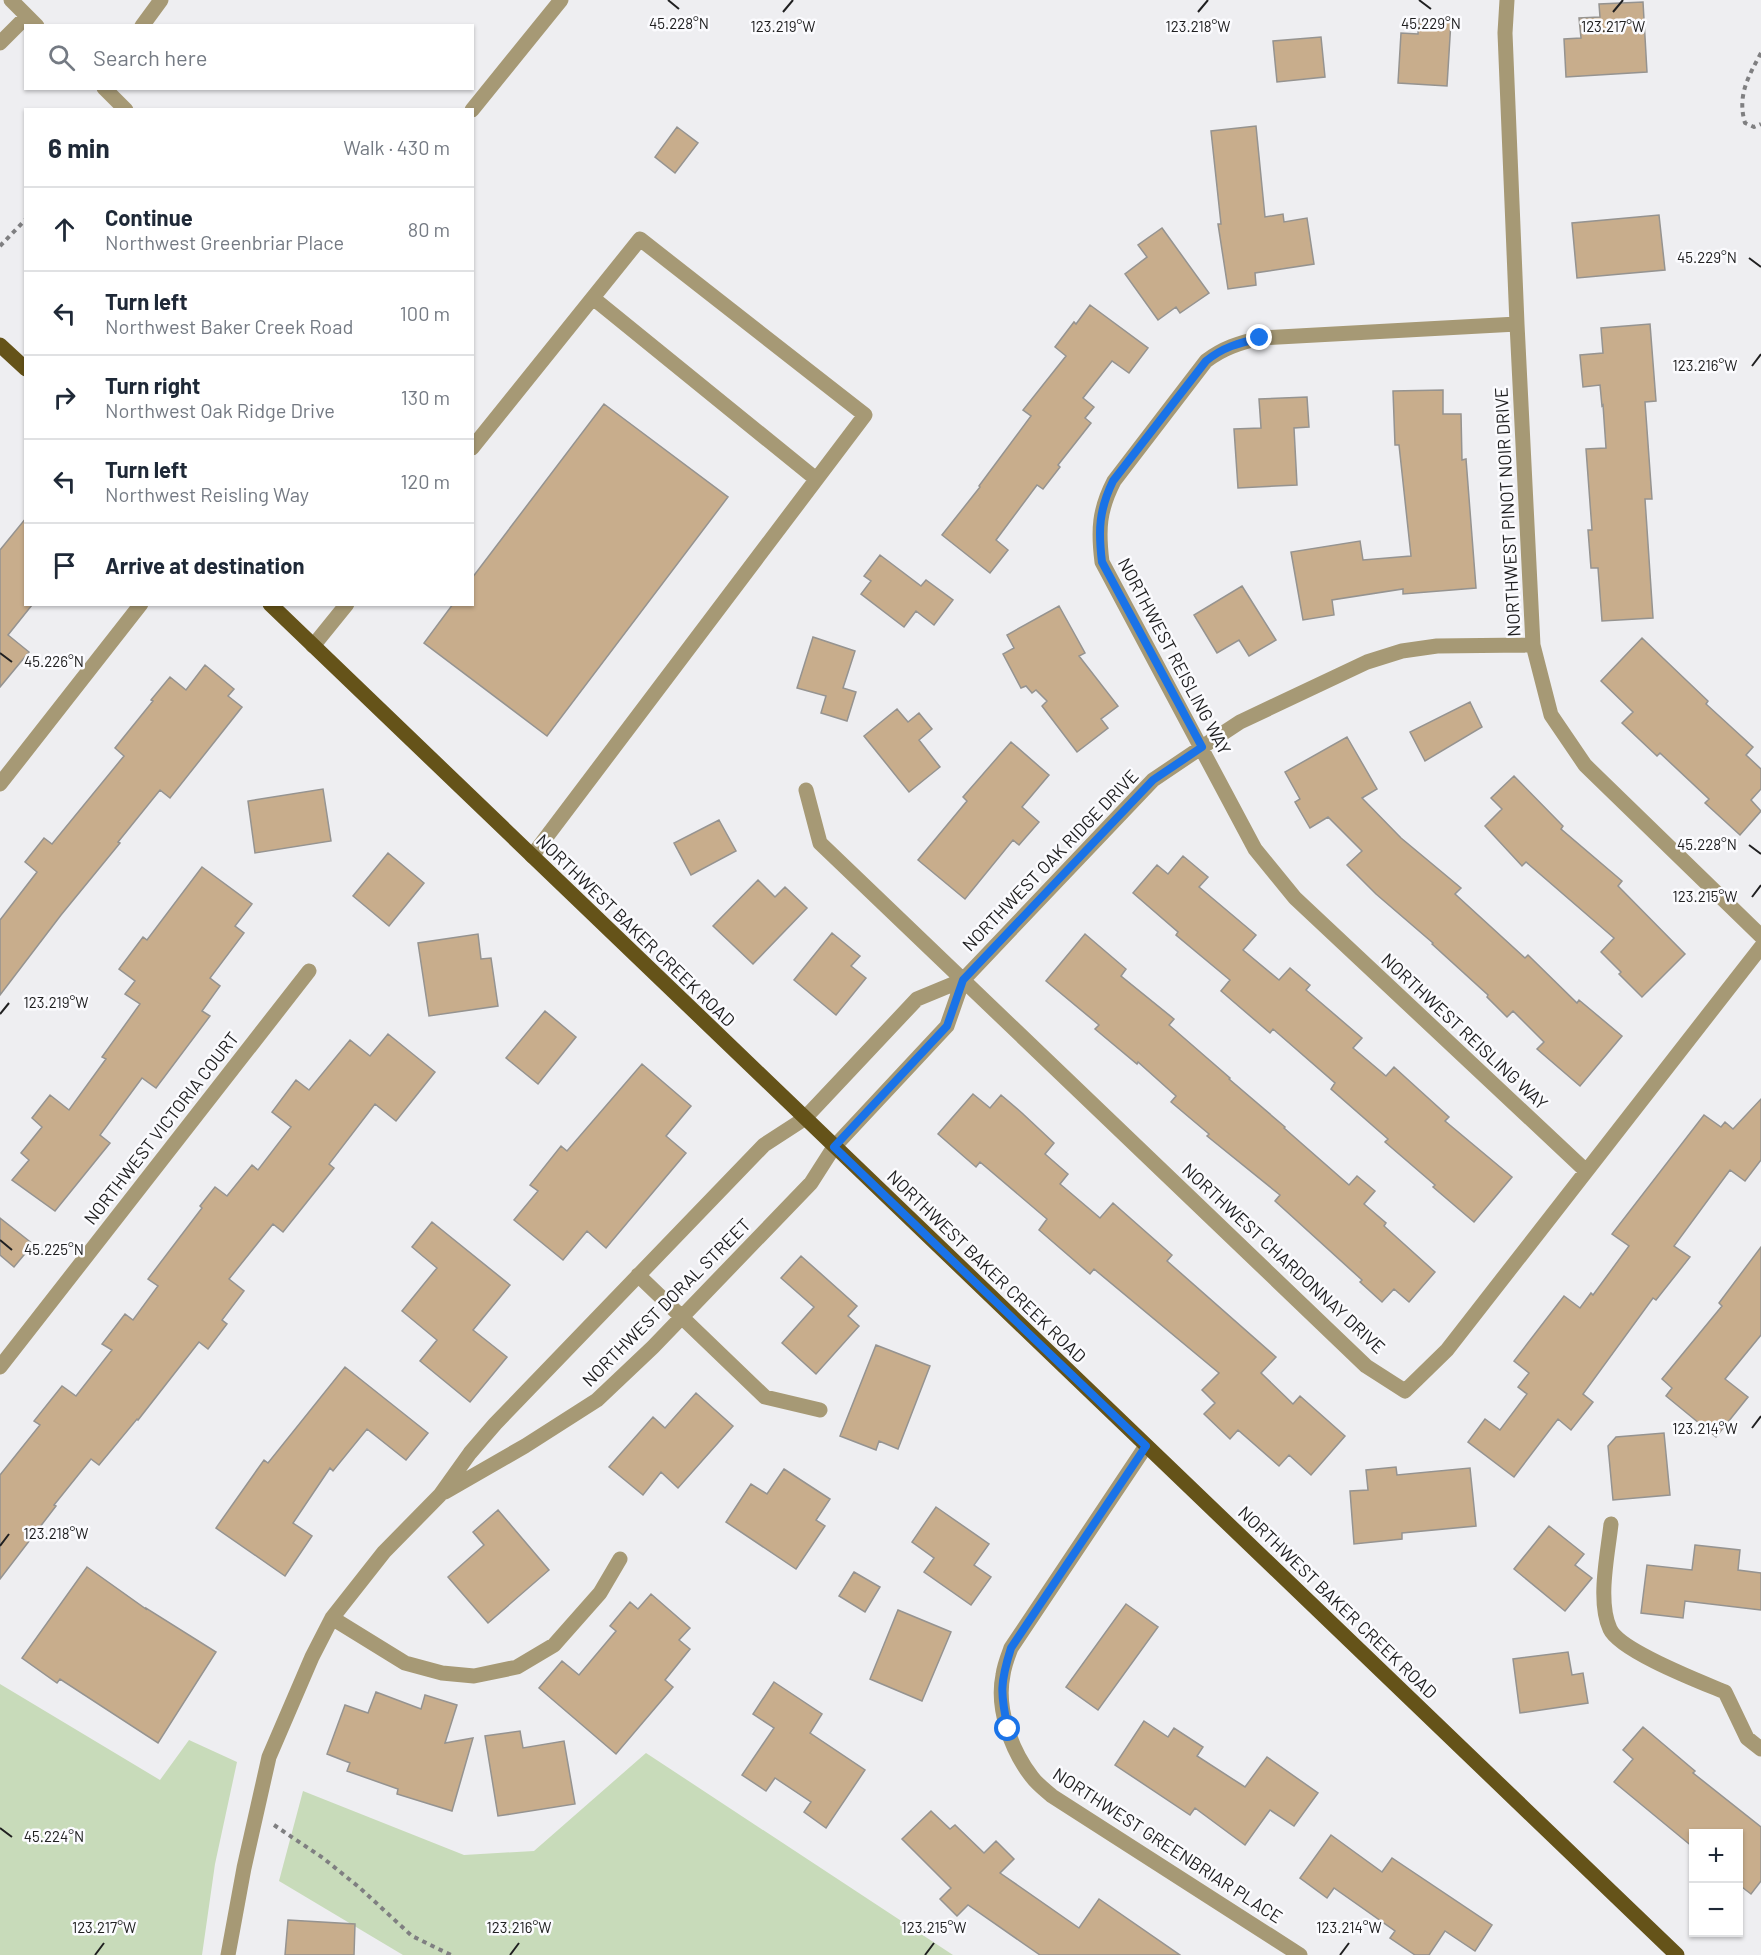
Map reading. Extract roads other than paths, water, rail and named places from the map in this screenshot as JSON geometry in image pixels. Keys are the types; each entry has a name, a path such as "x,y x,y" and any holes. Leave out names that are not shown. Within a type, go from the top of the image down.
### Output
{"main road":[{"path":"0,345 24,367"},
{"name":"NORTHWEST BAKER CREEK ROAD","path":"272,606 1677,1955"}],"street":[{"path":"11,0 32,21"},
{"path":"143,24 161,0"},
{"path":"474,108 561,0"},
{"name":"NORTHWEST PINOT NOIR DRIVE","path":"1507,0 1505,33 1516,324 1533,645 1551,715 1585,765 1761,936"},
{"path":"0,43 24,26"},
{"path":"106,90 124,108"},
{"path":"474,446 640,239 865,415 532,856"},
{"path":"593,297 816,479"},
{"name":"NORTHWEST REISLING WAY","path":"1516,324 1260,338 1236,343 1220,350 1206,361 1113,481 1101,512 1099,539 1102,562 1256,849 1295,898 1586,1171"},
{"path":"0,784 139,606"},
{"path":"313,646 345,606"},
{"name":"NORTHWEST OAK RIDGE DRIVE","path":"804,1119 917,999 963,980 1153,780 1240,722 1367,662 1402,651 1437,646 1533,645"},
{"path":"806,790 820,843 963,980"},
{"name":"NORTHWEST CHARDONNAY DRIVE","path":"963,980 1366,1366 1405,1390 1447,1350 1761,947"},
{"name":"NORTHWEST VICTORIA COURT","path":"0,1366 309,971"},
{"name":"NORTHWEST OAK RIDGE DRIVE","path":"834,1147 947,1026 963,980"},
{"name":"NORTHWEST DORAL STREET","path":"228,1955 244,1868 269,1757 312,1657 332,1618 384,1552 440,1496 495,1424 764,1145 804,1119"},
{"name":"NORTHWEST DORAL STREET","path":"440,1496 597,1400 683,1317 810,1183 834,1147"},
{"path":"638,1275 765,1397 820,1410"},
{"name":"NORTHWEST GREENBRIAR PLACE","path":"1146,1446 1011,1648 1002,1676 1001,1700 1008,1729 1017,1753 1032,1777 1052,1796 1300,1955"},
{"path":"1611,1524 1603,1593 1610,1630 1635,1652 1725,1692 1747,1738 1761,1749"},
{"path":"332,1618 405,1663 442,1673 474,1676 517,1667 554,1645 600,1593 621,1559"}]}
